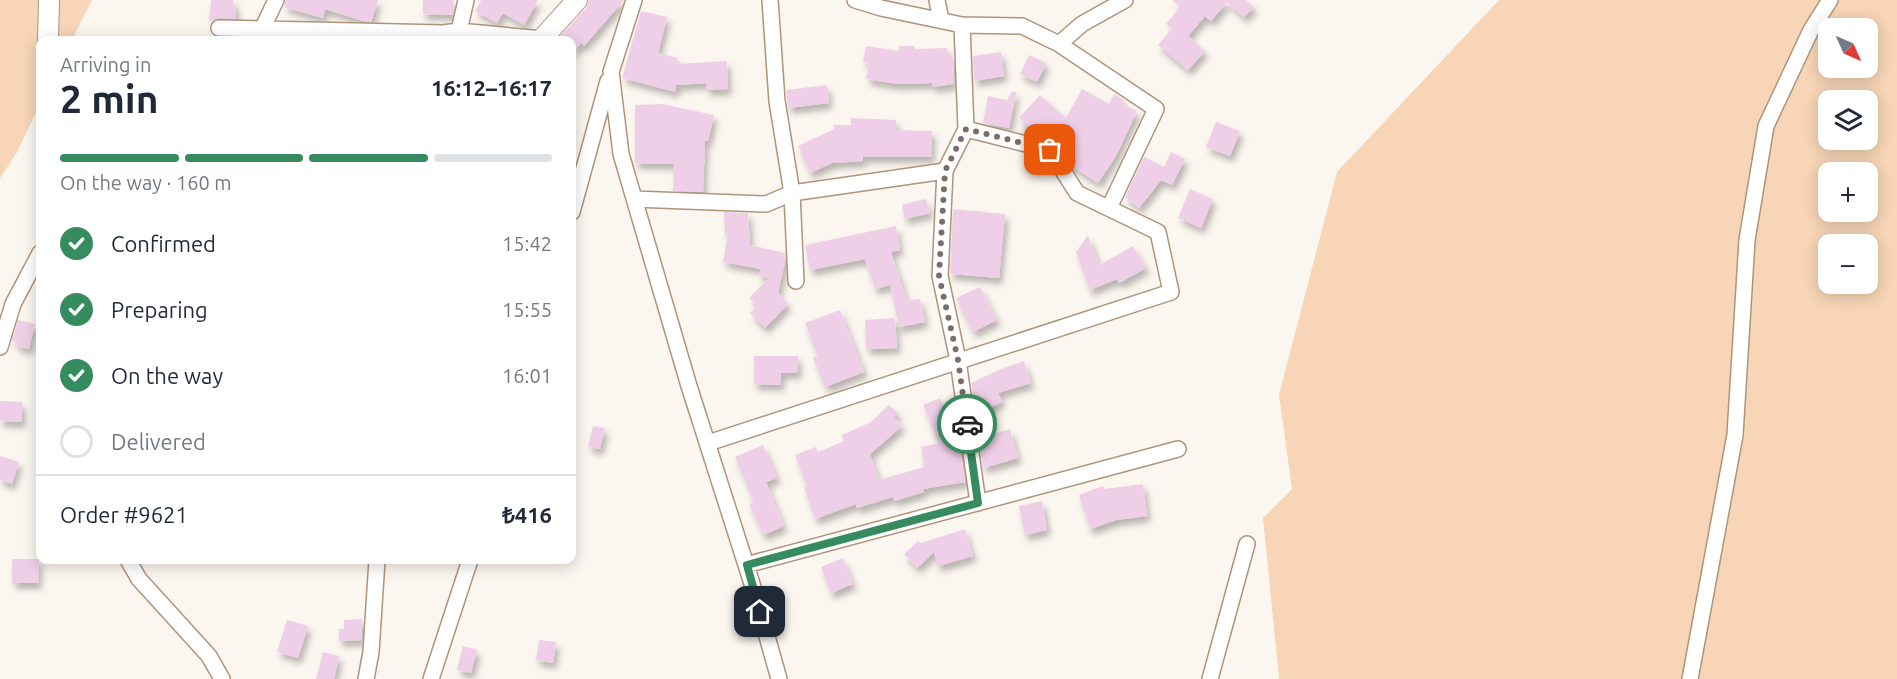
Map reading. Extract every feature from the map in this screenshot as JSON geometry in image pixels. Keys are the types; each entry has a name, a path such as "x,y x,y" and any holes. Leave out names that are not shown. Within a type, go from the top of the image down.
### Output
{"street":[{"path":"48,36 49,0"},
{"path":"259,34 276,0"},
{"path":"459,31 466,0"},
{"path":"546,36 577,0"},
{"path":"576,198 634,0"},
{"path":"770,0 777,101 792,193 796,281"},
{"path":"855,0 881,8 962,25 1022,26 1059,44 1156,109 1109,208"},
{"path":"937,0 941,20"},
{"path":"1059,44 1082,24 1125,0"},
{"path":"1690,679 1735,435 1747,240 1766,126 1811,30 1830,0"},
{"path":"962,25 966,129 945,171 939,276 958,360 978,503"},
{"path":"219,28 259,34 459,31 505,36"},
{"path":"611,72 621,154 747,565 779,679"},
{"path":"708,443 1171,292 1158,232 1077,193 1050,150 966,129"},
{"path":"634,199 766,204 792,193 945,171"},
{"path":"0,347 13,304 36,261"},
{"path":"747,565 1178,449"},
{"path":"1210,679 1247,544"},
{"path":"130,564 139,579 209,656 222,679"},
{"path":"366,679 371,652 377,564"},
{"path":"431,679 469,564"}],"shaded area":[{"path":"0,0 92,0 74,36 36,36 36,112 16,154 0,178"},
{"path":"1499,0 1897,0 1897,679 1279,679 1263,518 1292,489 1279,395 1337,172"}],"building":[{"path":"211,0 233,0 233,5 236,5 235,19 219,18 209,21"},
{"path":"286,0 378,0 371,22 325,9 323,18 284,7"},
{"path":"423,0 454,0 453,15 423,14"},
{"path":"480,0 538,0 524,25 503,13 497,23 475,11"},
{"path":"589,0 624,0 584,46 581,43 576,49 576,36 561,36 586,8"},
{"path":"1172,0 1246,0 1254,7 1244,17 1227,2 1211,21 1205,16 1188,36 1205,51 1188,70 1158,45 1172,29 1166,24 1180,7"},
{"path":"641,11 667,17 658,53 678,58 676,64 727,61 728,89 707,90 706,83 676,85 676,92 622,78"},
{"path":"866,46 899,51 899,46 914,46 914,49 947,48 948,56 953,56 954,84 932,87 932,83 897,84 866,79 869,63 863,62"},
{"path":"1001,52 1004,76 974,81 973,56"},
{"path":"1029,55 1046,63 1037,82 1020,74"},
{"path":"827,85 829,103 788,108 786,90"},
{"path":"1082,89 1109,104 1114,94 1124,100 1122,104 1137,111 1116,156 1098,183 1072,166 1049,133 1042,138 1019,118 1040,95 1066,118"},
{"path":"1012,91 1016,92 1009,128 983,123 988,96 1007,100"},
{"path":"662,104 714,115 708,141 705,141 703,192 673,191 674,164 635,163 635,105"},
{"path":"851,118 896,120 896,130 932,131 931,157 863,157 863,161 832,163 810,173 798,146 834,129 834,125 851,125"},
{"path":"1216,122 1240,131 1230,156 1206,147"},
{"path":"1171,152 1185,159 1172,185 1161,180 1139,208 1125,197 1144,157 1164,167"},
{"path":"1190,189 1213,199 1201,228 1178,218"},
{"path":"926,199 930,213 905,219 902,205"},
{"path":"953,209 1005,214 999,278 950,274"},
{"path":"724,212 748,213 750,245 785,253 778,293 788,304 765,328 750,313 757,306 749,298 769,278 759,276 761,269 723,262 728,233 725,234"},
{"path":"896,226 900,250 891,252 907,301 920,299 925,322 899,327 890,285 875,289 865,259 810,270 805,245"},
{"path":"1088,235 1099,265 1133,246 1146,268 1119,283 1117,279 1090,290 1076,252"},
{"path":"980,287 997,320 973,332 956,298"},
{"path":"840,310 864,372 825,387 813,357 818,357 805,323"},
{"path":"895,318 897,348 866,349 865,320"},
{"path":"18,320 35,324 29,349 16,346 17,342 12,341"},
{"path":"754,356 798,356 798,373 781,373 781,385 754,384"},
{"path":"1024,361 1031,383 998,393 1002,402 980,412 971,383"},
{"path":"940,398 957,440 959,440 965,482 923,489 924,492 894,501 893,497 857,508 856,504 815,519 804,487 807,486 795,455 816,447 818,452 844,441 842,435 871,422 889,405 898,413 894,417 902,426 870,454 879,480 924,467 921,447 939,443 923,405"},
{"path":"0,401 22,402 22,422 0,421"},
{"path":"593,426 605,428 600,449 588,447"},
{"path":"1010,429 1018,458 983,468 979,438"},
{"path":"763,445 777,478 766,482 784,526 763,535 749,504 754,502 735,457"},
{"path":"0,456 19,462 12,484 0,480"},
{"path":"1143,484 1147,516 1116,520 1090,529 1079,495 1103,486 1104,489"},
{"path":"1042,501 1047,530 1025,535 1019,506"},
{"path":"965,529 973,556 938,566 934,552 917,568 904,554 918,541 921,543"},
{"path":"843,558 853,584 831,593 821,567"},
{"path":"12,559 36,559 36,564 39,564 38,583 12,583"},
{"path":"362,619 362,640 339,641 339,629 344,629 344,620"},
{"path":"287,620 308,626 298,658 277,652"},
{"path":"539,640 556,642 553,663 536,660"},
{"path":"463,646 477,650 471,673 457,670"},
{"path":"323,652 339,656 334,679 316,679"}],"way so far":[{"path":"967,424 958,360 939,276 945,171 966,129 1050,150"}],"route":[{"path":"760,612 747,565 978,503 967,424"}]}
